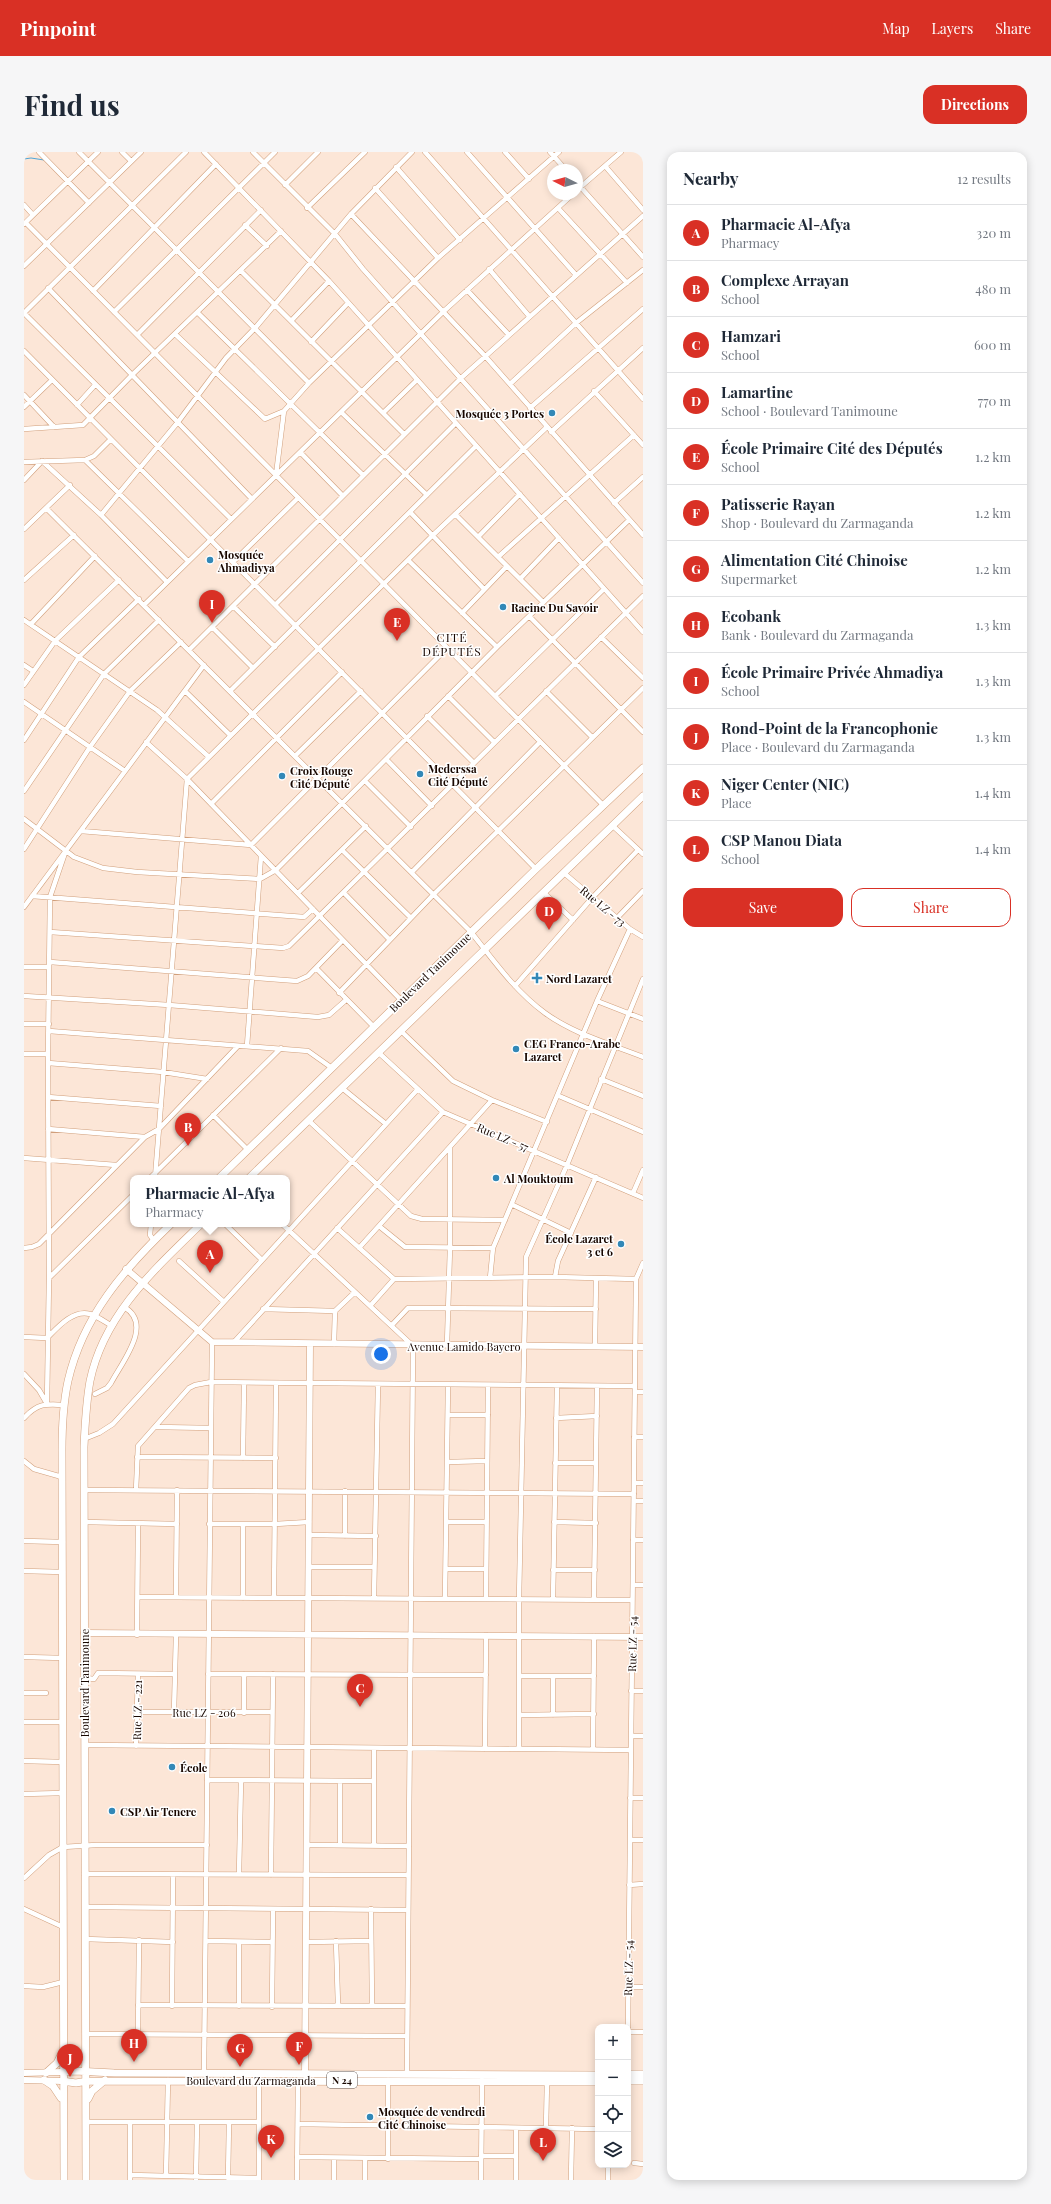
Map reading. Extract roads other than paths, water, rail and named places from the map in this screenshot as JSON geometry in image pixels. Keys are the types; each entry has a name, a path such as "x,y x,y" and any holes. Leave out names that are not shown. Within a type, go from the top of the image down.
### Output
{"main road":[{"name":"Boulevard Tanimoune","path":"222,1175 536,868 643,768"},
{"name":"Boulevard Tanimoune","path":"252,1175 308,1120 379,1054 643,796"},
{"name":"Boulevard Tanimoune","path":"64,2180 62,2081 62,1405 75,1358 94,1316 108,1291 126,1269 168,1227"},
{"name":"Boulevard Tanimoune","path":"86,2180 87,2072 85,2034 84,1874 84,1439 90,1380 101,1347 124,1307 142,1284 198,1227"},
{"path":"46,2073 57,2064 63,2049"},
{"path":"86,2052 92,2065 104,2077 92,2091 87,2103"},
{"name":"Boulevard du Zarmaganda","path":"62,2072 75,2071 87,2072 104,2077 168,2080 305,2075 407,2074 419,2077 482,2080 595,2082"},
{"name":"Boulevard du Zarmaganda","path":"62,2081 76,2083 104,2077 204,2074 237,2077"},
{"path":"631,2074 643,2074"},
{"name":"Boulevard du Zarmaganda","path":"259,2077 298,2080 388,2080 419,2077 595,2075"},
{"path":"44,2080 53,2086 63,2100"},
{"path":"631,2081 643,2081"}],"street":[{"path":"39,152 89,203"},
{"path":"79,152 156,228 176,250 256,327 309,383"},
{"path":"98,152 25,223 604,806"},
{"path":"122,152 131,161"},
{"path":"24,266 141,152"},
{"path":"186,152 24,313 231,519"},
{"path":"204,152 311,261 643,632"},
{"path":"253,152 307,208 335,234 392,302 643,584"},
{"path":"114,312 275,152"},
{"path":"285,185 318,152"},
{"path":"307,208 365,152"},
{"path":"101,515 140,468 156,445 178,422 234,349 256,327 351,214 412,152"},
{"path":"425,152 643,399"},
{"path":"467,152 509,197 576,275"},
{"path":"505,152 529,179"},
{"path":"550,152 560,164"},
{"path":"175,334 265,419 284,411 309,383 414,280 559,152"},
{"path":"583,185 621,152"},
{"path":"93,291 156,228 216,164"},
{"path":"605,166 643,210"},
{"path":"396,167 460,240"},
{"path":"375,188 438,258"},
{"path":"583,193 643,257"},
{"path":"144,605 421,333 567,200"},
{"path":"24,205 34,215"},
{"path":"558,208 627,283"},
{"path":"137,335 261,210"},
{"path":"351,214 444,311 643,534"},
{"path":"189,650 461,378 643,216"},
{"path":"245,225 267,246"},
{"path":"24,429 83,425 132,375 282,231"},
{"path":"489,270 529,316"},
{"path":"510,384 576,323 643,270"},
{"path":"241,271 404,434"},
{"path":"291,321 329,281"},
{"path":"48,288 252,499"},
{"path":"467,290 509,335"},
{"path":"311,342 348,303"},
{"path":"530,408 643,309"},
{"path":"198,313 364,475"},
{"path":"551,432 594,391 643,348"},
{"path":"24,351 342,672 360,692 536,868"},
{"path":"24,407 52,380"},
{"path":"383,413 417,380"},
{"path":"77,405 95,385"},
{"path":"594,391 643,445"},
{"path":"24,395 54,427"},
{"path":"276,475 284,411"},
{"path":"341,412 427,495"},
{"path":"275,605 456,424"},
{"path":"155,1175 187,779 432,536 523,448 547,428"},
{"path":"498,557 634,435"},
{"path":"24,462 85,460 94,456 111,439"},
{"path":"230,691 476,446"},
{"path":"300,452 343,496"},
{"path":"85,460 188,561"},
{"path":"24,480 42,461"},
{"path":"42,461 70,485 101,515 167,582"},
{"path":"614,503 643,477"},
{"path":"24,529 70,485"},
{"path":"478,537 520,494"},
{"path":"233,562 298,498"},
{"path":"46,508 434,894 471,932 515,986 545,1013 584,1034 643,1058"},
{"path":"410,512 484,589"},
{"path":"455,514 543,602"},
{"path":"24,819 82,861 103,868 179,875 260,879 276,870 471,672 629,520"},
{"path":"24,580 74,536"},
{"path":"520,579 559,538"},
{"path":"31,624 95,556"},
{"path":"408,560 497,647"},
{"path":"462,612 507,566"},
{"path":"24,685 55,640 119,580"},
{"path":"495,696 604,589"},
{"path":"50,932 283,948 289,946 321,917 411,828 494,742 643,596"},
{"path":"24,740 79,657 139,599"},
{"path":"233,606 274,647"},
{"path":"529,616 576,662 643,732"},
{"path":"24,620 130,691 165,717 209,757"},
{"path":"24,791 104,674 159,620"},
{"path":"212,627 253,668"},
{"path":"601,637 643,678"},
{"path":"24,849 90,747 130,691 181,642"},
{"path":"81,831 251,845 447,648"},
{"path":"24,665 33,671"},
{"path":"24,907 204,665"},
{"path":"211,804 342,672"},
{"path":"339,993 389,939 643,688"},
{"path":"184,691 230,735"},
{"path":"546,691 592,737"},
{"path":"295,756 360,692"},
{"path":"448,696 494,742"},
{"path":"24,702 125,771"},
{"path":"427,716 474,763"},
{"path":"146,742 187,779 401,1000"},
{"path":"412,872 540,742"},
{"path":"386,759 432,806"},
{"path":"365,781 411,828"},
{"path":"298,893 366,826"},
{"path":"613,826 643,854"},
{"path":"49,1404 47,1338 49,1278 48,1054 50,996 50,897 66,850"},
{"path":"342,850 411,918"},
{"path":"515,986 592,898 638,850"},
{"path":"247,1046 261,856"},
{"name":"Rue LZ - 73","path":"564,873 630,929 643,937"},
{"path":"617,918 643,891"},
{"path":"344,893 389,939"},
{"path":"544,894 573,920"},
{"path":"32,896 304,917 314,909"},
{"path":"490,1278 493,1248 513,1205 598,1000 630,929"},
{"path":"24,966 50,965 297,981 308,976 343,940"},
{"path":"316,968 374,1027"},
{"path":"519,1749 519,1599 524,1386 524,1278 527,1254 567,1165 628,1013 641,988 643,979"},
{"path":"24,996 50,996 323,1017 328,1015 346,1000"},
{"path":"598,1000 643,1019"},
{"path":"24,1024 49,1024"},
{"path":"49,1031 166,1038 312,1052 332,1068"},
{"path":"401,1031 449,1078 492,1100 547,1122"},
{"path":"24,1248 36,1246 48,1235 145,1137 159,1129 238,1046"},
{"path":"155,1175 281,1048"},
{"path":"24,1054 48,1054"},
{"name":"Rue LZ - 57","path":"379,1054 443,1112 643,1198"},
{"path":"48,1063 163,1072 206,1079"},
{"path":"601,1079 643,1096"},
{"path":"342,1088 386,1124"},
{"path":"84,1439 99,1433 114,1424 418,1089"},
{"path":"558,1096 643,1132"},
{"path":"48,1097 161,1106"},
{"path":"360,1248 398,1203 472,1124 492,1100"},
{"path":"234,1342 443,1112"},
{"path":"213,1115 248,1150"},
{"path":"308,1120 411,1216 417,1218 505,1220"},
{"path":"48,1129 145,1137"},
{"path":"447,1345 451,1218 450,1147"},
{"path":"24,1158 116,1165"},
{"path":"633,1193 643,1170"},
{"path":"555,1277 558,1261 596,1177"},
{"path":"49,1278 130,1198"},
{"path":"513,1205 571,1233"},
{"path":"379,1226 405,1247 493,1248"},
{"path":"151,1227 150,1235 154,1241"},
{"path":"228,1227 262,1260"},
{"path":"285,1227 413,1346 407,2074"},
{"path":"337,1228 394,1279 555,1277 636,1279"},
{"path":"179,1261 224,1302"},
{"name":"Rue LZ - 54","path":"628,2024 636,1279 643,1263"},
{"path":"126,1269 198,1332 212,1342 204,2074"},
{"path":"595,1346 596,1278"},
{"path":"370,1306 394,1279"},
{"path":"334,1344 336,1310 355,1292"},
{"path":"95,1394 107,1388 111,1383 136,1334 137,1322 132,1312 124,1307"},
{"path":"392,1325 408,1308 596,1309"},
{"path":"263,1309 336,1310"},
{"path":"24,1337 47,1338 70,1318 85,1313 94,1316 112,1326"},
{"name":"Avenue Lamido Bayero","path":"212,1342 413,1346 643,1347"},
{"path":"305,2075 310,1344"},
{"path":"24,1374 49,1404"},
{"path":"136,1490 136,1457 138,1446 192,1386 211,1382 635,1386"},
{"path":"243,1458 244,1383"},
{"path":"274,1598 276,1383"},
{"path":"374,1598 378,1384"},
{"path":"445,1599 448,1385"},
{"path":"486,1598 486,1461 488,1385"},
{"path":"553,1599 557,1386"},
{"path":"594,1599 597,1386"},
{"path":"635,1392 643,1392"},
{"path":"24,1418 34,1408 49,1404 62,1405"},
{"path":"448,1415 488,1415"},
{"path":"556,1418 596,1416"},
{"path":"156,1427 211,1428"},
{"path":"634,1437 643,1437"},
{"path":"136,1457 276,1458"},
{"path":"24,1461 34,1469 62,1477"},
{"path":"448,1462 486,1461"},
{"path":"555,1463 596,1463"},
{"path":"634,1483 643,1483"},
{"path":"84,1490 634,1494"},
{"path":"176,1597 177,1490"},
{"path":"345,1491 345,1536"},
{"path":"634,1501 643,1501"},
{"path":"84,1522 177,1524"},
{"path":"209,1524 243,1525 309,1522"},
{"path":"447,1522 486,1522"},
{"path":"554,1522 596,1523"},
{"path":"137,1635 138,1523"},
{"path":"242,1598 243,1525"},
{"path":"309,1535 376,1536"},
{"path":"633,1540 643,1540"},
{"path":"24,1541 63,1542"},
{"path":"309,1567 374,1567"},
{"path":"446,1569 486,1569"},
{"path":"553,1570 595,1570"},
{"path":"24,1571 63,1572"},
{"path":"633,1585 643,1585"},
{"path":"138,1597 632,1600"},
{"path":"84,1633 137,1635 411,1634 643,1637"},
{"path":"174,1712 176,1635"},
{"path":"485,1748 486,1635"},
{"path":"593,1749 594,1636"},
{"path":"24,1657 63,1658"},
{"path":"84,1678 94,1679 98,1673 175,1674"},
{"name":"Rue LZ - 221","path":"136,1746 138,1674"},
{"path":"208,1674 486,1675"},
{"path":"244,1674 244,1712"},
{"path":"271,1875 273,1674"},
{"path":"520,1676 594,1676"},
{"path":"553,1676 553,1715"},
{"path":"632,1691 643,1691"},
{"path":"24,1693 46,1693"},
{"name":"Rue LZ - 206","path":"136,1712 272,1712"},
{"path":"520,1715 594,1714"},
{"path":"24,1722 63,1722"},
{"path":"631,1736 643,1736"},
{"path":"85,1745 631,1750"},
{"path":"374,1748 374,1846"},
{"path":"24,1761 63,1762"},
{"path":"207,1780 273,1782 307,1780 374,1781"},
{"path":"239,1874 241,1781"},
{"path":"340,1781 340,1845"},
{"path":"24,1794 63,1793"},
{"path":"630,1798 643,1798"},
{"path":"630,1840 643,1840"},
{"path":"24,1878 49,1855 63,1847 84,1845 207,1845"},
{"path":"307,1845 409,1846"},
{"path":"84,1874 408,1875"},
{"path":"172,2006 173,1875"},
{"path":"629,1884 643,1884"},
{"path":"85,1907 408,1910"},
{"path":"272,2007 272,1942 274,1908"},
{"path":"24,1909 63,1927"},
{"path":"371,1909 372,2006"},
{"path":"85,1939 173,1942"},
{"path":"138,2035 139,1940"},
{"path":"206,1941 272,1942"},
{"path":"336,1941 338,2006"},
{"path":"306,1942 371,1941"},
{"path":"239,2006 240,1942"},
{"path":"24,1986 42,1987 63,1982"},
{"path":"628,1987 643,1987"},
{"path":"138,2005 272,2007 306,2005 407,2006"},
{"path":"631,2032 643,2032"},
{"path":"85,2034 407,2036"},
{"name":"Boulevard du Zarmaganda","path":"24,2073 62,2072"},
{"path":"130,2122 130,2178 166,2176 259,2179 259,2077"},
{"name":"Boulevard du Zarmaganda","path":"24,2080 62,2081"},
{"path":"166,2176 168,2080"},
{"path":"297,2180 298,2080"},
{"path":"388,2080 388,2159"},
{"path":"481,2180 482,2080"},
{"path":"546,2128 548,2081"},
{"path":"86,2122 259,2122"},
{"path":"196,2178 197,2122"},
{"path":"228,2178 230,2122"},
{"path":"298,2124 595,2129"},
{"path":"516,2128 516,2180"},
{"path":"571,2180 572,2128"},
{"path":"298,2156 365,2159 481,2158 516,2156"},
{"path":"334,2158 334,2180"},
{"path":"365,2159 365,2180"},
{"path":"634,2163 643,2164"},
{"path":"608,2168 608,2180"}],"waterway":[{"path":"24,159 31,158 44,160"}],"place":[{"name":"Mosquée 3 Portes","path":"552,413"},
{"name":"Mosquée Ahmadiyya","path":"210,560"},
{"name":"Racine Du Savoir","path":"503,607"},
{"name":"École Primaire Privée Ahmadiya","path":"212,623"},
{"name":"École Primaire Cité des Députés","path":"397,641"},
{"name":"Mederssa Cité Député","path":"420,774"},
{"name":"Croix Rouge Cité Député","path":"282,776"},
{"name":"Lamartine","path":"549,930"},
{"name":"Nord Lazaret","path":"537,978"},
{"name":"CEG Franco-Arabe Lazaret","path":"516,1049"},
{"name":"Complexe Arrayan","path":"188,1146"},
{"name":"Al Mouktoum","path":"496,1178"},
{"name":"École Lazaret 3 et 6","path":"621,1244"},
{"name":"Pharmacie Al-Afya","path":"210,1273"},
{"name":"Hamzari","path":"360,1707"},
{"name":"École","path":"172,1767"},
{"name":"CSP Air Tenere","path":"112,1811"},
{"name":"Ecobank","path":"134,2062"},
{"name":"Patisserie Rayan","path":"299,2065"},
{"name":"Alimentation Cité Chinoise","path":"240,2067"},
{"name":"Rond-Point de la Francophonie","path":"70,2077"},
{"name":"Mosquée de vendredi Cité Chinoise","path":"370,2117"},
{"name":"Niger Center (NIC)","path":"271,2158"},
{"name":"CSP Manou Diata","path":"543,2161"}],"district":[{"name":"CITÉ DÉPUTÉS","path":"452,644"}]}
